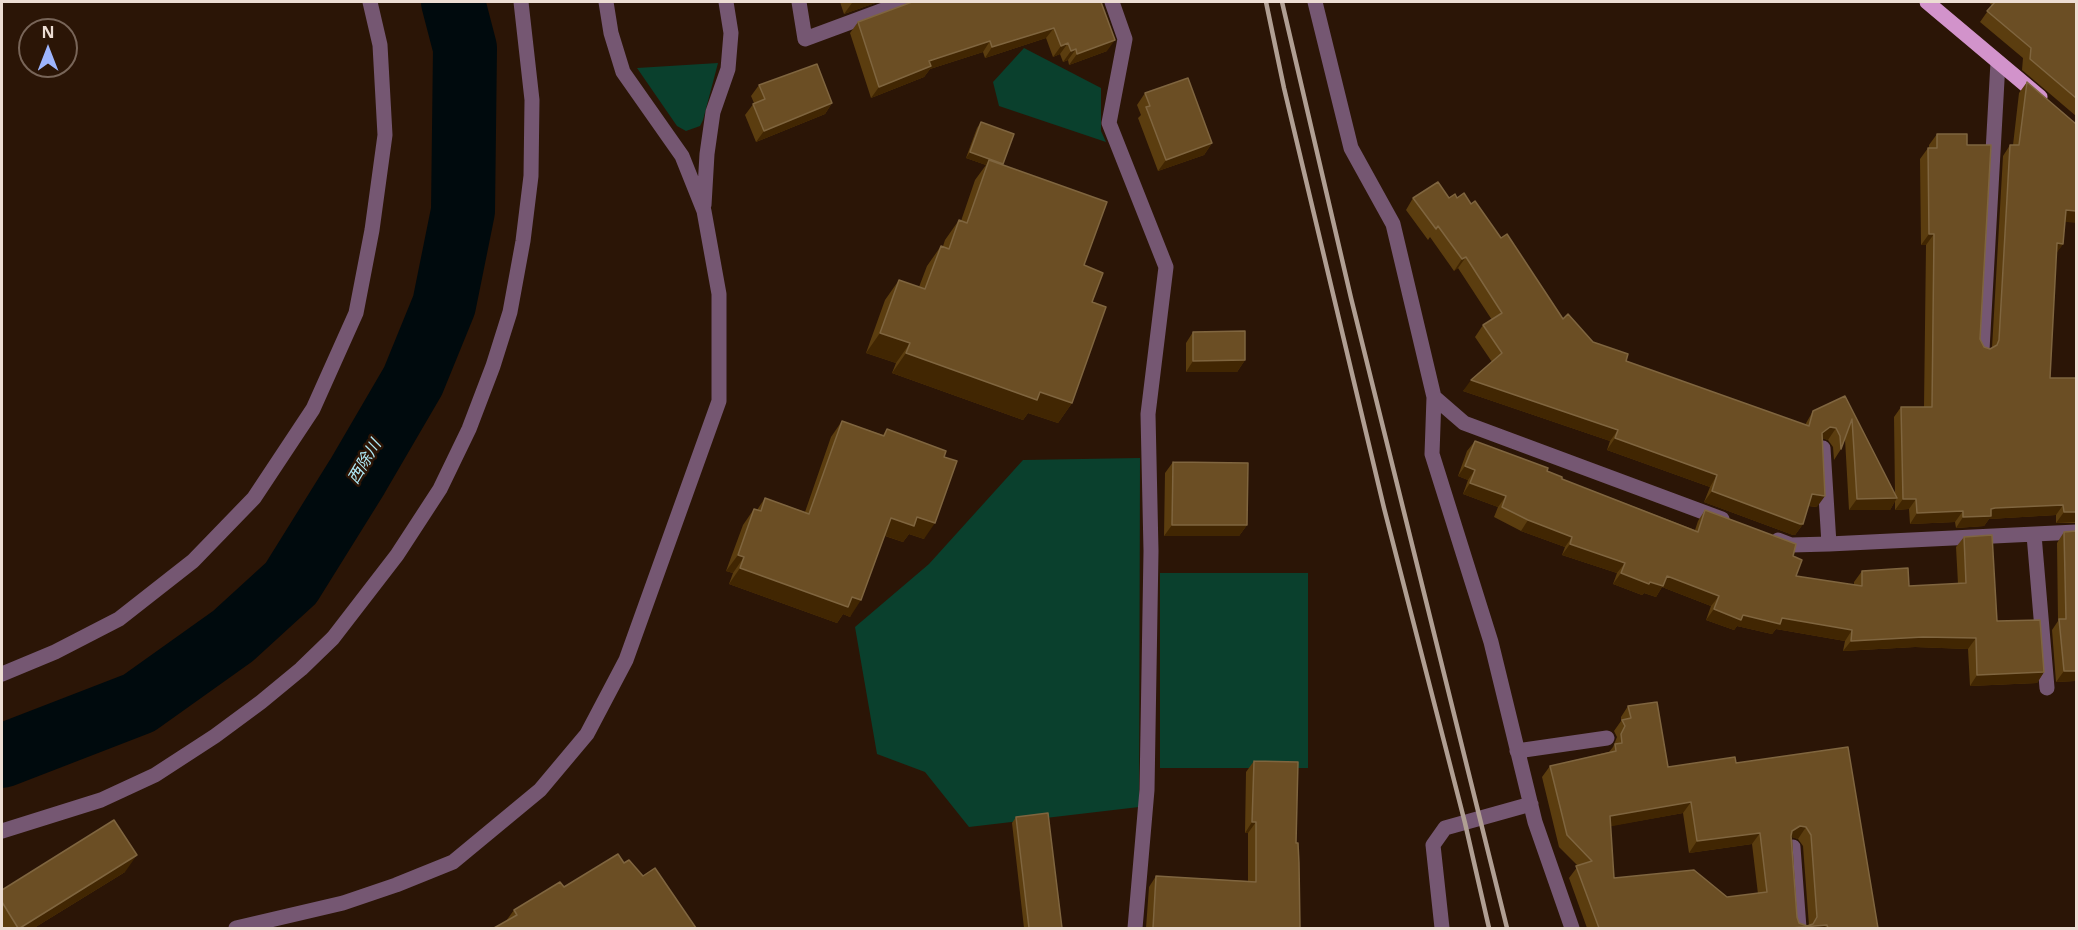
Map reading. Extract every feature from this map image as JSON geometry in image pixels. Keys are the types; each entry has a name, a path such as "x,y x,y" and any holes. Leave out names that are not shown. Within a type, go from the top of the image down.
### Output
{"main road":[{"path":"1927,2 2050,106"}],"street":[{"path":"2,674 55,652 119,619 193,561 254,498 313,409 356,313 374,218 385,135 380,45 370,2"},
{"path":"2,831 101,800 155,775 215,736 261,702 301,669 333,638 398,555 440,489 469,429 493,366 510,312 524,242 531,176 532,100 520,2"},
{"path":"236,928 343,903 453,862 540,790 586,734 626,660 719,401 719,294 704,211 682,156 623,72 611,33 606,2"},
{"path":"704,211 712,112 728,69 731,33 726,2"},
{"path":"799,2 805,39 905,2"},
{"path":"1112,2 1125,39 1109,123 1166,267 1148,414 1151,551 1147,790 1135,928"},
{"path":"1315,2 1351,148 1393,224 1434,397 1432,454 1491,642 1531,804 1572,928"},
{"path":"1982,350 1998,62"},
{"path":"1434,397 1464,423 1736,524"},
{"path":"1823,448 1829,544"},
{"path":"1769,537 1791,545 2076,532"},
{"path":"2034,535 2048,688"},
{"path":"1517,751 1607,738"},
{"path":"1442,928 1433,845 1446,828 1531,804"},
{"path":"1794,847 1799,928"}],"green space":[{"path":"1024,48 1101,88 1101,131 1106,142 999,106 993,82"},
{"path":"718,63 703,120 700,126 686,131 677,126 637,68"},
{"path":"1140,458 1139,807 969,827 925,772 877,754 855,627 929,564 1023,460"},
{"path":"1160,573 1308,573 1308,768 1160,768"}],"building":[{"path":"912,2 1101,2 1115,40 1077,54 1076,49 1071,51 1068,43 1061,46 1054,28 992,47 990,41 929,61 931,66 879,87 858,22"},
{"path":"1995,2 2076,2 2076,98 2030,59 2031,48 1987,11"},
{"path":"817,64 832,103 764,131 753,104 765,99 759,85"},
{"path":"1188,78 1212,143 1166,160 1146,107 1150,106 1145,93"},
{"path":"2027,82 2076,124 2076,211 2066,210 2063,244 2057,243 2050,378 2076,378 2076,512 2064,512 2063,505 1995,508 1991,509 1991,516 1963,517 1963,511 1917,513 1916,499 1903,499 1901,407 1932,407 1934,234 1929,234 1928,148 1937,148 1937,134 1967,134 1967,145 1991,145 1980,339 1984,347 1990,349 1997,345 1999,340 2010,145 2019,145"},
{"path":"981,122 1014,134 1003,164 970,152"},
{"path":"989,160 1107,202 1084,265 1103,273 1092,302 1106,307 1072,403 1040,392 1037,400 906,353 910,343 880,333 899,280 925,289 941,246 949,249 959,220 967,223"},
{"path":"1438,182 1449,198 1455,194 1457,198 1464,193 1471,204 1475,201 1501,238 1507,234 1563,319 1568,314 1593,342 1628,354 1626,361 1809,426 1813,411 1845,396 1897,498 1857,499 1852,419 1841,449 1840,436 1836,428 1830,427 1822,433 1825,496 1812,494 1803,524 1800,524 1712,491 1717,475 1615,438 1618,430 1471,380 1502,353 1483,325 1502,313 1466,257 1462,259 1438,226 1436,229 1413,198"},
{"path":"1245,331 1245,360 1193,361 1193,332"},
{"path":"842,421 884,436 887,429 946,451 944,457 957,461 935,523 917,517 914,526 891,518 861,600 852,597 848,607 740,568 744,557 738,555 754,509 761,511 765,498 809,514"},
{"path":"1475,441 1548,468 1547,471 1562,479 1698,532 1705,510 1796,544 1793,556 1802,560 1796,576 1862,586 1862,571 1908,568 1909,586 1966,583 1964,537 1992,535 1997,621 2040,620 2044,672 1977,675 1976,638 1923,637 1851,641 1852,630 1782,618 1780,624 1743,615 1741,620 1714,609 1719,596 1667,576 1663,586 1650,582 1649,584 1621,573 1625,563 1570,544 1572,537 1502,507 1506,496 1470,483 1475,470 1465,466"},
{"path":"1173,462 1248,463 1247,525 1172,525"},
{"path":"2076,531 2076,671 2064,671 2059,619 2066,619 2064,532"},
{"path":"1657,702 1668,767 1735,757 1736,763 1848,747 1878,928 1828,928 1827,925 1791,928 1599,928 1576,866 1592,861 1567,835 1550,766 1616,751 1615,744 1622,743 1621,734 1625,726 1622,720 1631,718 1628,706","holes":["1691,802 1697,841 1760,833 1767,892 1727,897 1694,870 1614,878 1610,816","1800,826 1806,827 1811,835 1817,917 1813,924 1807,926 1799,923 1797,917 1791,836 1792,831"]},
{"path":"1254,761 1298,762 1296,843 1298,843 1299,863 1300,928 1153,928 1156,876 1256,882 1256,822 1252,822"},
{"path":"1048,813 1062,928 1029,928 1016,817"},
{"path":"114,820 137,855 18,928 2,902 2,890"},
{"path":"618,854 624,863 629,860 643,876 655,868 696,928 494,928 517,915 514,910 560,882 564,887"}],"waterway":[{"name":"西除川","path":"2,756 139,703 233,636 291,583 357,477 413,381 444,305 463,211 465,48 453,2"}],"railway":[{"path":"1266,2 1284,88 1384,508 1465,823 1489,928"},
{"path":"1282,2 1351,298 1507,928"}]}
